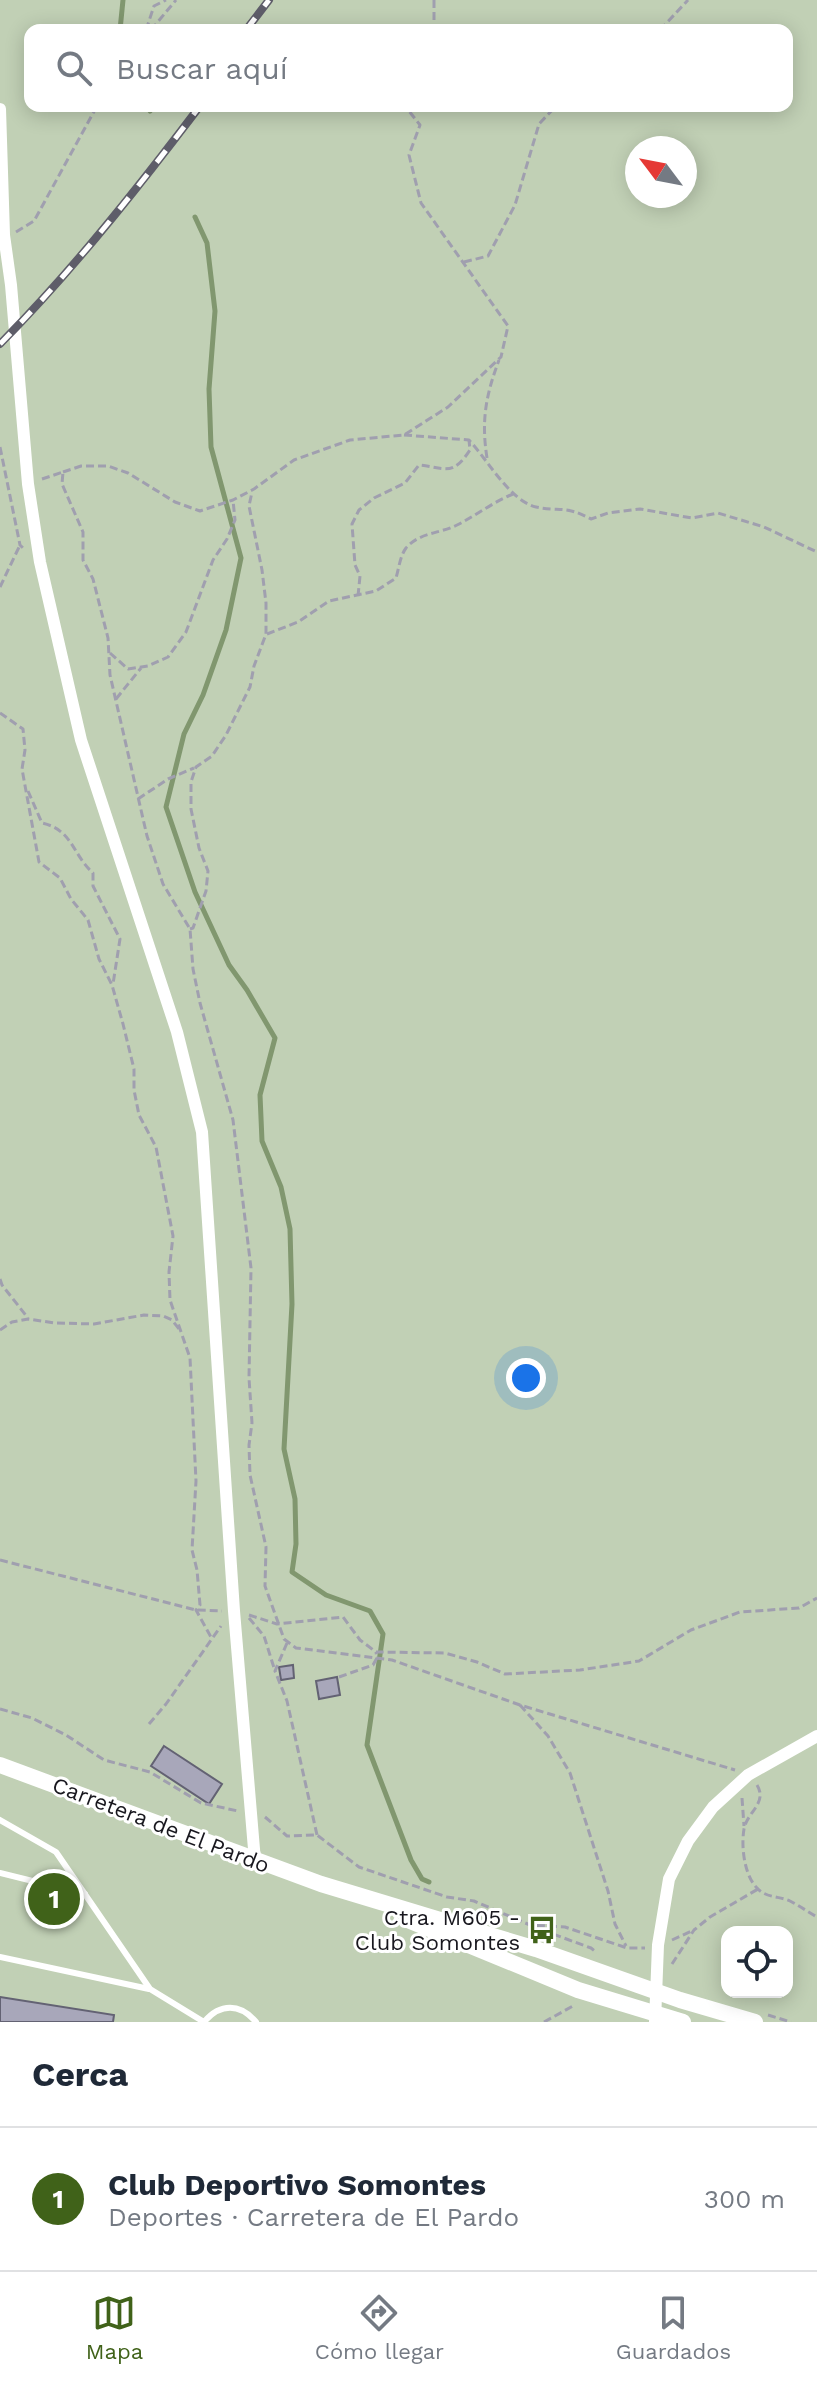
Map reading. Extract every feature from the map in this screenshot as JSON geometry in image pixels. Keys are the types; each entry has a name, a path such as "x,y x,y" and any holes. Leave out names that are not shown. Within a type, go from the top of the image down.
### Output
{"street":[{"path":"0,109 4,235 28,484 40,562 81,740 177,1032 202,1132 234,1611 255,1861"},
{"path":"655,2018 658,1945 669,1879 688,1841 713,1807 748,1775 817,1736"},
{"name":"Carretera de El Pardo","path":"0,1765 321,1884 536,1949 755,2022"},
{"name":"Carretera de El Pardo","path":"321,1884 578,1990 655,2018 683,2022"},
{"path":"655,2018 674,2006 727,2022"}],"lane":[{"path":"0,1820 56,1852 150,1989"},
{"path":"0,1873 85,1894"},
{"path":"0,1957 150,1989 204,2022 223,2007 236,2007 247,2012 256,2022"}],"path":[{"path":"150,24 154,6 166,0"},
{"path":"154,24 176,0"},
{"path":"434,0 434,24"},
{"path":"666,24 688,0"},
{"path":"12,234 34,221 94,112"},
{"path":"410,112 420,125 409,155 421,203 508,326 501,357 487,393 483,434 487,459"},
{"path":"462,262 488,256 515,205 539,124 550,112"},
{"path":"404,435 448,407 501,357"},
{"path":"28,484 81,466 108,466 128,473 175,502 200,511 254,489 294,460 350,440 404,435 469,440 513,494 533,507 573,510 591,519 608,513 640,509 692,518 718,513 764,527 817,552"},
{"path":"358,596 360,576 355,565 352,524 359,510 374,498 405,483 419,465 446,470 456,467 470,450 469,440"},
{"path":"0,447 20,545 0,587"},
{"path":"63,472 62,484 83,532 83,560 93,579 108,638 116,699 138,799 163,884 190,929 193,969 208,1036 233,1120 251,1268 250,1475 266,1547 265,1586 277,1624 287,1643 296,1648 392,1660 520,1705 748,1775 760,1789 761,1796 744,1830 747,1874 758,1889 774,1898 788,1900 817,1917"},
{"path":"138,799 212,756 250,687 266,634 262,570 249,506 254,489"},
{"path":"266,634 298,622 329,601 376,591 396,578 403,552 412,542 425,534 460,524 497,500 513,494"},
{"path":"109,652 128,669 168,657 186,632 213,560 235,520 233,500"},
{"path":"20,545 40,562"},
{"path":"116,699 142,667"},
{"path":"0,713 23,729 25,750 22,769 39,862 60,878 71,899 88,920 99,959 112,985 129,1045 139,1115 156,1147 173,1236 170,1300 190,1358 196,1481 192,1550 200,1605 196,1610"},
{"path":"190,929 206,891 208,871 199,848 191,809 191,782 196,767"},
{"path":"25,784 42,823 61,831 72,841 74,852 93,873 93,886 120,939 112,985"},
{"path":"0,1279 28,1319"},
{"path":"0,1330 12,1322 28,1319 94,1324 130,1317 163,1316 172,1320 182,1333"},
{"path":"0,1560 196,1610 234,1611"},
{"path":"317,1835 289,1710 264,1636 246,1615 277,1624 343,1617 360,1640 376,1652 445,1653 505,1674 604,1667 639,1661 691,1630 740,1612 799,1608 817,1598"},
{"path":"196,1610 211,1637"},
{"path":"149,1724 211,1637 234,1611"},
{"path":"275,1671 287,1643"},
{"path":"339,1677 373,1665 376,1652"},
{"path":"520,1705 548,1736 570,1773 608,1891 615,1924 627,1948"},
{"path":"0,1709 32,1718 66,1735 104,1760 150,1772 201,1803 242,1812"},
{"path":"255,1815 268,1818 287,1836 317,1835 359,1867 447,1897 474,1901 530,1925 565,1927 627,1948 643,1949 658,1945 694,1930 758,1889"},
{"path":"542,1930 591,1948 602,1957"},
{"path":"657,1969 668,1968 694,1930"},
{"path":"544,2022 572,2005"}],"green space":[{"path":"0,0 817,0 817,2022 0,2022"}],"building":[{"path":"293,1665 294,1678 281,1680 279,1667"},
{"path":"337,1677 340,1695 319,1699 316,1681"},
{"path":"164,1746 222,1784 209,1804 151,1766"},
{"path":"0,1997 114,2015 113,2022 0,2022"}],"waterway":[{"path":"121,24 123,0"},
{"path":"195,217 207,243 215,311 209,389 211,447 241,558 226,630 203,695 184,734 166,807 195,892 229,965 275,1038 260,1095 262,1141 281,1187 290,1229 292,1304 284,1449 295,1499 296,1544 292,1572 326,1595 370,1611 383,1634 367,1745 411,1860 422,1879 429,1882"}],"railway":[{"path":"251,24 269,0"},
{"path":"0,344 104,228 195,112"}],"place":[{"name":"Club Deportivo Somontes","path":"54,1899"},
{"name":"Ctra. M605 - Club Somontes","path":"542,1930"}]}
